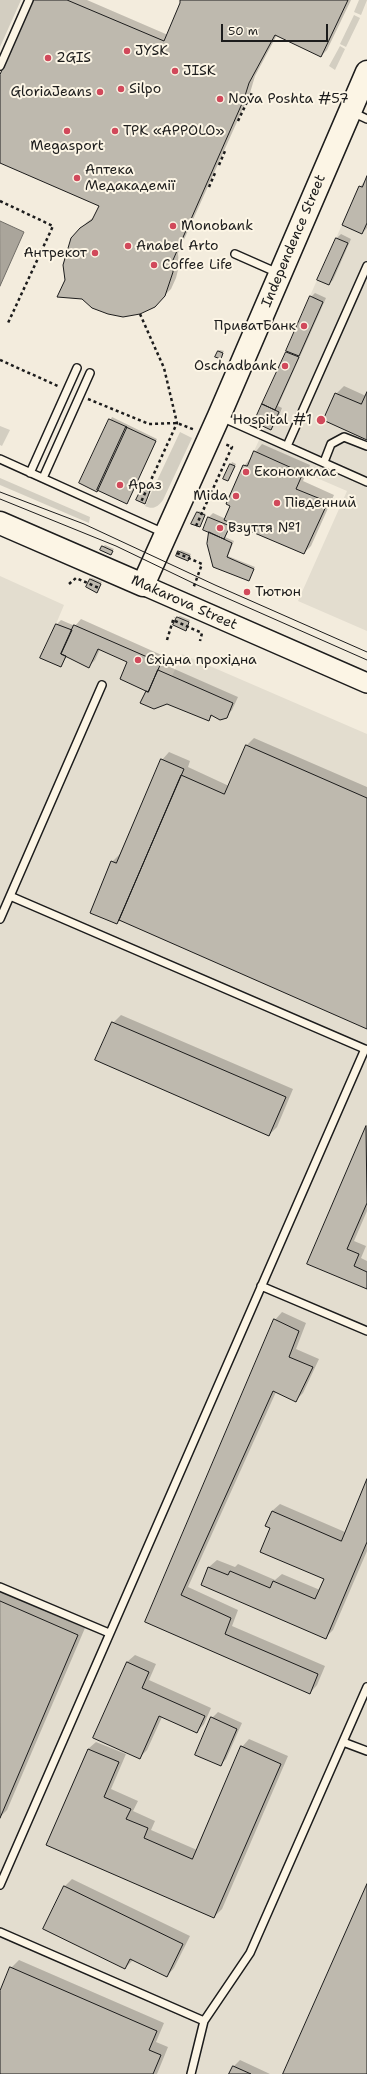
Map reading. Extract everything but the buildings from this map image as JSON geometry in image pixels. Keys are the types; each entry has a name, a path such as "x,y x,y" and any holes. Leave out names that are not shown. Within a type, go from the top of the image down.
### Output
{"main road":[{"name":"Independence Street","path":"142,585 166,534 280,274 358,115 367,72"},
{"name":"Makarova Street","path":"0,523 367,683"}],"lane":[{"path":"0,66 28,0"},
{"path":"235,254 280,274"},
{"path":"287,446 367,266"},
{"path":"30,473 77,368"},
{"path":"43,478 90,373"},
{"path":"218,416 367,482"},
{"path":"324,462 331,444 344,437 367,446"},
{"path":"0,460 166,534"},
{"path":"0,919 102,685"},
{"path":"0,1884 108,1633 366,1050 10,896"},
{"path":"261,1286 367,1331"},
{"path":"0,1587 108,1633"},
{"path":"191,2074 204,2021 250,1953 367,1687"},
{"path":"343,1742 367,1751"},
{"path":"0,1932 204,2021"}],"path":[{"path":"250,94 255,96"},
{"path":"238,121 247,102"},
{"path":"219,165 225,151"},
{"path":"209,187 215,173"},
{"path":"0,201 53,226 8,323"},
{"path":"140,314 164,368 177,423 141,502"},
{"path":"0,360 68,390"},
{"path":"79,395 149,424 177,423 232,447 196,526"},
{"path":"177,553 202,564 191,593"},
{"path":"69,584 76,578 99,588"},
{"path":"167,640 175,614"},
{"path":"175,621 202,633 200,641"}],"shaded area":[{"path":"0,0 21,0 0,47"},
{"path":"359,0 367,0 361,15 354,12"},
{"path":"354,15 360,18 346,47 340,44"},
{"path":"340,46 345,49 335,70 329,66"},
{"path":"0,221 24,232 0,286"},
{"name":"Hospital #1","path":"367,223 367,631 298,601 347,491 254,451 265,427 271,430 279,413 275,410 299,358 286,352 299,356 322,302 310,296 317,280 329,285 348,243 336,238 342,225 362,234"},
{"path":"0,426 10,430 2,446 0,445"},
{"path":"180,432 192,438 163,500 155,507 150,508 145,506"},
{"path":"0,478 90,517 89,523 0,485"},
{"path":"0,576 64,605 56,624 72,630 74,625 161,663 158,670 172,676 182,654 367,734 367,2074 0,2074"}],"tram line":[{"path":"0,492 84,524 215,585 367,652"},
{"path":"0,499 116,546 195,584 367,660"}],"place":[{"name":"JYSK","path":"127,51"},
{"name":"2GIS","path":"48,58"},
{"name":"JISK","path":"175,71"},
{"name":"Silpo","path":"121,89"},
{"name":"GloriaJeans","path":"100,92"},
{"name":"Nova Poshta #57","path":"220,99"},
{"name":"Megasport","path":"67,131"},
{"name":"ТРК «APPOLO»","path":"115,131"},
{"name":"Аптека Медакадемії","path":"77,178"},
{"name":"Monobank","path":"173,226"},
{"name":"Anabel Arto","path":"128,246"},
{"name":"Антрекот","path":"95,253"},
{"name":"Coffee Life","path":"154,265"},
{"name":"ПриватБанк","path":"304,326"},
{"name":"Oschadbank","path":"285,366"},
{"name":"Hospital #1","path":"321,420"},
{"name":"Економклас","path":"246,472"},
{"name":"Араз","path":"120,485"},
{"name":"Mida","path":"236,496"},
{"name":"Південний","path":"277,503"},
{"name":"Взуття №1","path":"220,528"},
{"name":"Тютюн","path":"247,592"},
{"name":"Східна прохідна","path":"138,660"}]}
